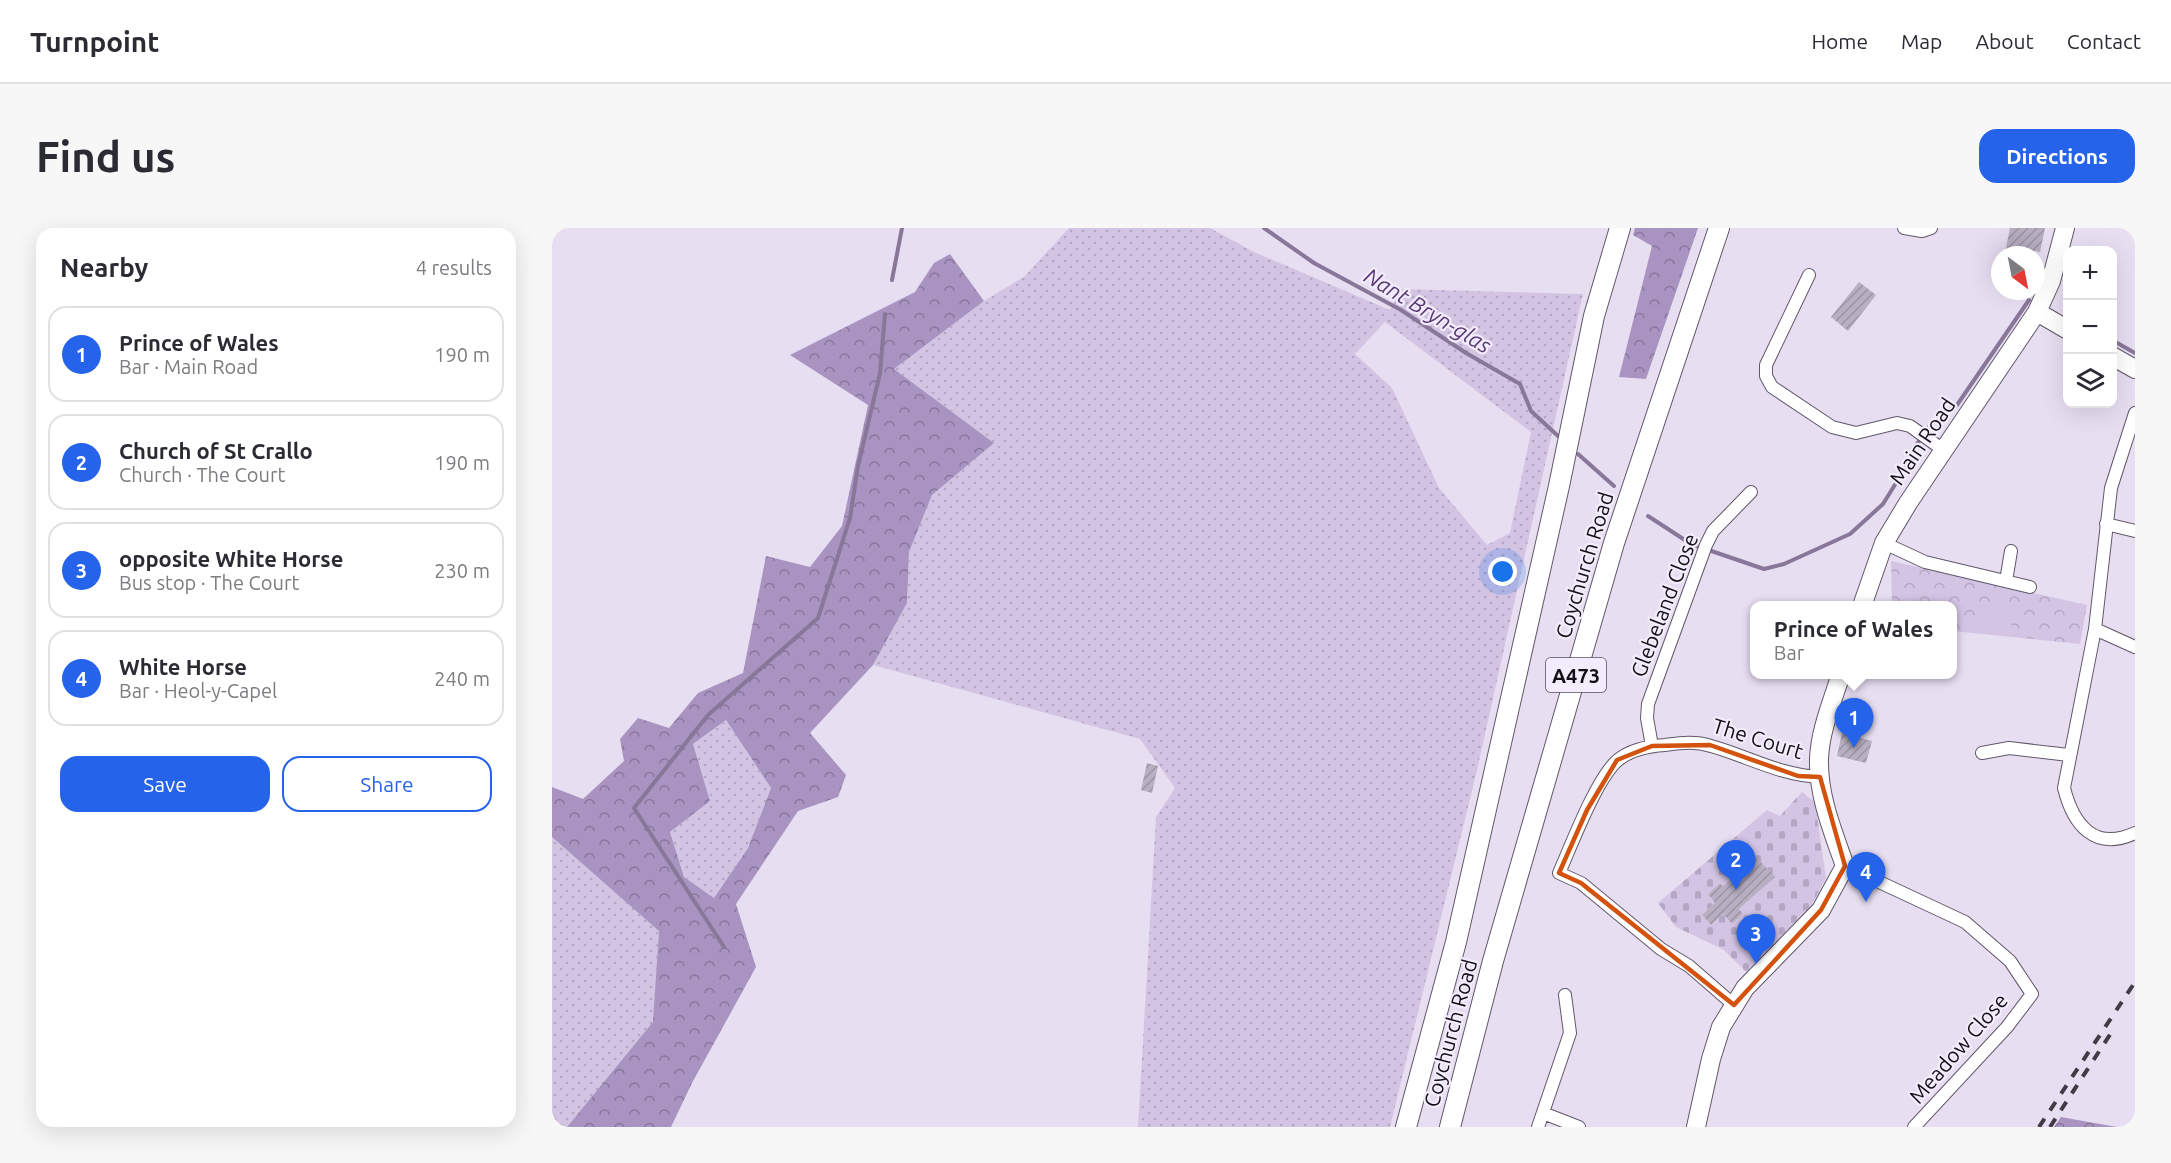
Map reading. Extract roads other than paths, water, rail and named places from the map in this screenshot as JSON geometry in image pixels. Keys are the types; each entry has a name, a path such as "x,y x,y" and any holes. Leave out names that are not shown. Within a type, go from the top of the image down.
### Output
{"main road":[{"name":"Coychurch Road","path":"1406,1127 1456,942 1560,486 1594,316 1620,228"},
{"name":"Coychurch Road","path":"1450,1127 1493,961 1614,543 1719,228"}],"street":[{"path":"1904,228 1922,231 1931,228"},
{"name":"Main Road","path":"1864,601 1884,543 1930,439 2037,312 2050,281 2065,228"},
{"path":"1809,275 1766,365 1766,376 1772,387 1832,428 1856,433 1897,423 1910,426 1930,439"},
{"path":"2037,312 2063,328"},
{"path":"2117,359 2135,369"},
{"path":"2135,413 2111,488 2095,629 2064,788 2069,809 2078,823 2088,832 2102,839 2118,838 2135,833"},
{"name":"Glebeland Close","path":"1652,746 1647,718 1648,704 1706,545 1713,531 1751,492"},
{"path":"2106,524 2135,531"},
{"path":"1884,543 1925,562 2030,587"},
{"path":"2006,581 2011,551"},
{"path":"2095,629 2135,647"},
{"path":"1820,777 1821,742 1840,679"},
{"name":"The Court","path":"1734,1005 1689,966 1661,949 1581,883 1559,873 1587,810 1617,760 1652,746 1691,742 1710,745 1798,776 1820,777 1826,813 1845,866"},
{"path":"1982,753 2010,748 2069,755"},
{"path":"1696,1127 1711,1059 1721,1027 1745,988 1821,910 1845,866"},
{"name":"Meadow Close","path":"1845,866 1965,922 2010,961 2032,994 2007,1027 1914,1127"},
{"path":"1538,1127 1570,1033 1565,995"},
{"path":"1543,1113 1579,1127"}],"waterway":[{"path":"892,280 902,228"},
{"name":"Nant Bryn-glas","path":"1264,228 1314,263 1401,310 1466,353 1520,384 1531,411 1558,436"},
{"name":"Nant Bryn-glas","path":"1648,516 1691,544 1764,569 1784,564 1850,534 1883,504 1931,424 1957,405 2029,300"},
{"path":"724,947 634,808 708,715 818,618 850,518 858,466 880,373 885,314"},
{"name":"Nant Bryn-glas","path":"2117,343 2135,353"},
{"name":"Nant Bryn-glas","path":"1578,454 1614,486"}],"railway":[{"path":"2039,1127 2135,982"},
{"path":"2050,1127 2113,1030"}],"place":[{"name":"Prince of Wales","path":"1854,748"},
{"name":"Church of St Crallo","path":"1736,890"},
{"name":"White Horse","path":"1866,902"},
{"name":"opposite White Horse","path":"1756,964"}]}
